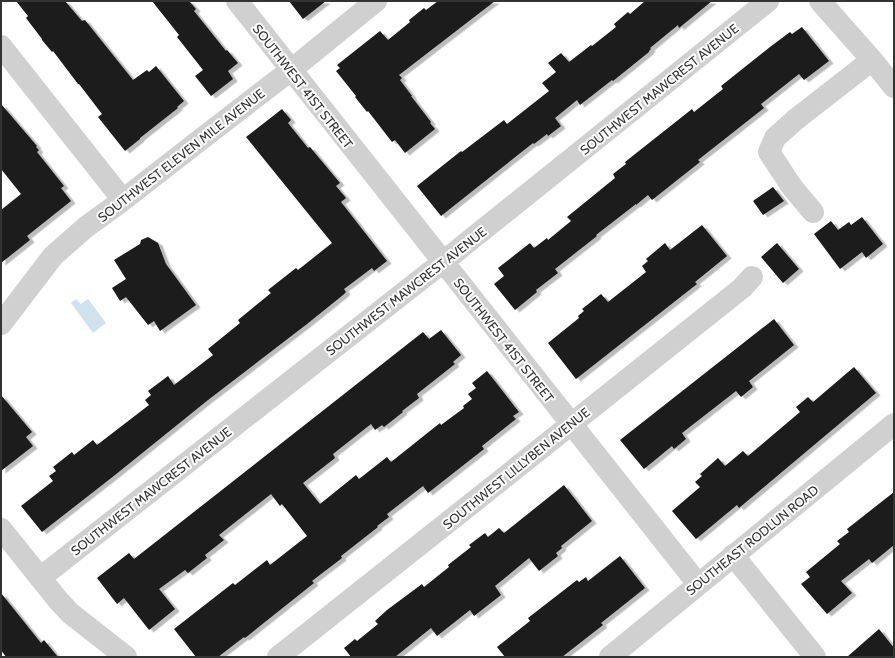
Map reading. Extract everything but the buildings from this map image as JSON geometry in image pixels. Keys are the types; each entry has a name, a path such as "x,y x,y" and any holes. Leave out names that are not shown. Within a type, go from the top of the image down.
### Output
{"street":[{"name":"SOUTHWEST 41ST STREET","path":"237,1 698,584"},
{"name":"SOUTHWEST ELEVEN MILE AVENUE","path":"1,324 53,256 86,227 291,70 376,1"},
{"name":"SOUTHWEST MAWCREST AVENUE","path":"40,578 443,262 768,1"},
{"path":"820,1 894,86"},
{"path":"1,46 123,200"},
{"path":"813,212 792,187 769,152 775,138 795,120 872,60"},
{"name":"SOUTHWEST LILLYBEN AVENUE","path":"278,657 742,288 752,277"},
{"name":"SOUTHEAST RODLUN ROAD","path":"610,657 894,424"},
{"path":"1,529 70,613 126,657"},
{"path":"733,555 815,657"}],"water":[{"path":"76,299 81,304 88,299 106,323 93,333 71,303"}]}
